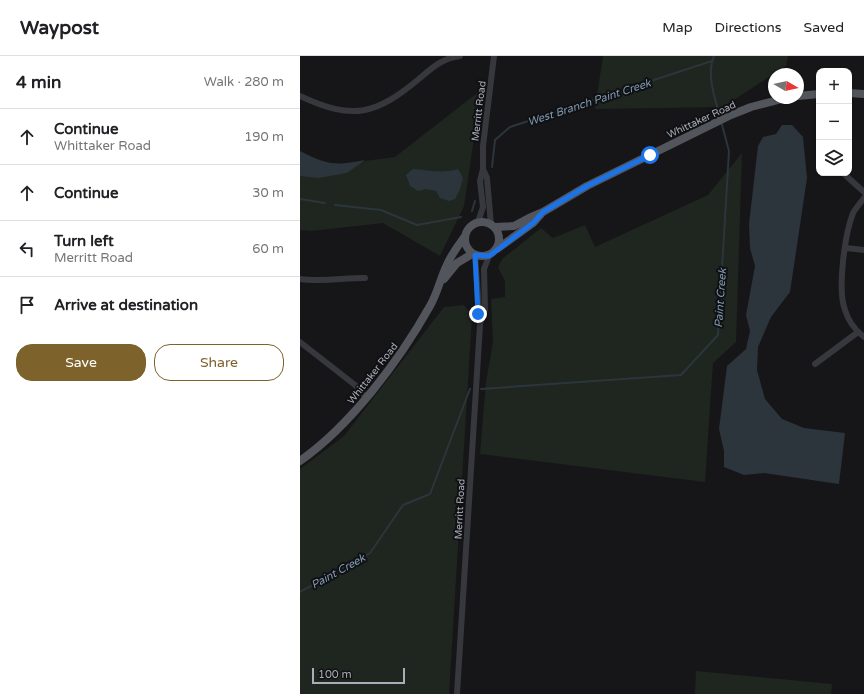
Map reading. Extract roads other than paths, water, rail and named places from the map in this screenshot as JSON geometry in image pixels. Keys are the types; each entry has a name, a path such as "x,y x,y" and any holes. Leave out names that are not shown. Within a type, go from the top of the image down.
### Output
{"main road":[{"path":"852,93 864,94"},
{"path":"804,95 816,94"},
{"name":"Whittaker Road","path":"493,226 514,226 543,212 587,186 731,115 751,107 768,103"},
{"name":"Whittaker Road","path":"496,249 533,223 543,212"},
{"path":"478,222 493,226 499,240 496,249 489,256 473,254 466,246 465,236 470,227 478,222"},
{"name":"Whittaker Road","path":"300,461 328,440 366,397 408,344 431,304 450,258 465,236"},
{"name":"Whittaker Road","path":"441,282 457,263 473,254"}],"street":[{"path":"300,96 327,108 345,111 363,111 382,106 403,92 439,58 460,56"},
{"name":"Merritt Road","path":"478,222 483,207 480,181 483,169 483,146 494,56"},
{"name":"Merritt Road","path":"483,169 486,178 493,226"},
{"path":"847,176 864,192"},
{"path":"864,198 854,212 846,248 841,284 841,296 848,317 858,332 864,337"},
{"path":"846,248 864,250"},
{"name":"Merritt Road","path":"457,694 480,325 473,254"},
{"name":"Merritt Road","path":"480,325 485,310 484,269 489,256"},
{"path":"300,280 318,282 340,278 365,278"},
{"path":"815,364 858,332"},
{"path":"300,342 355,385 366,397"}],"waterway":[{"name":"Paint Creek","path":"714,56 711,79 720,117"},
{"name":"West Branch Paint Creek","path":"492,167 495,140 510,127 712,61"},
{"name":"Paint Creek","path":"481,389 681,375 718,335 729,151 721,121"},
{"name":"West Branch Paint Creek","path":"300,199 325,203"},
{"name":"West Branch Paint Creek","path":"472,211 475,201"},
{"name":"West Branch Paint Creek","path":"335,205 381,210 417,225 461,217"},
{"name":"Paint Creek","path":"300,592 370,553 403,505 430,494 470,389"}]}
